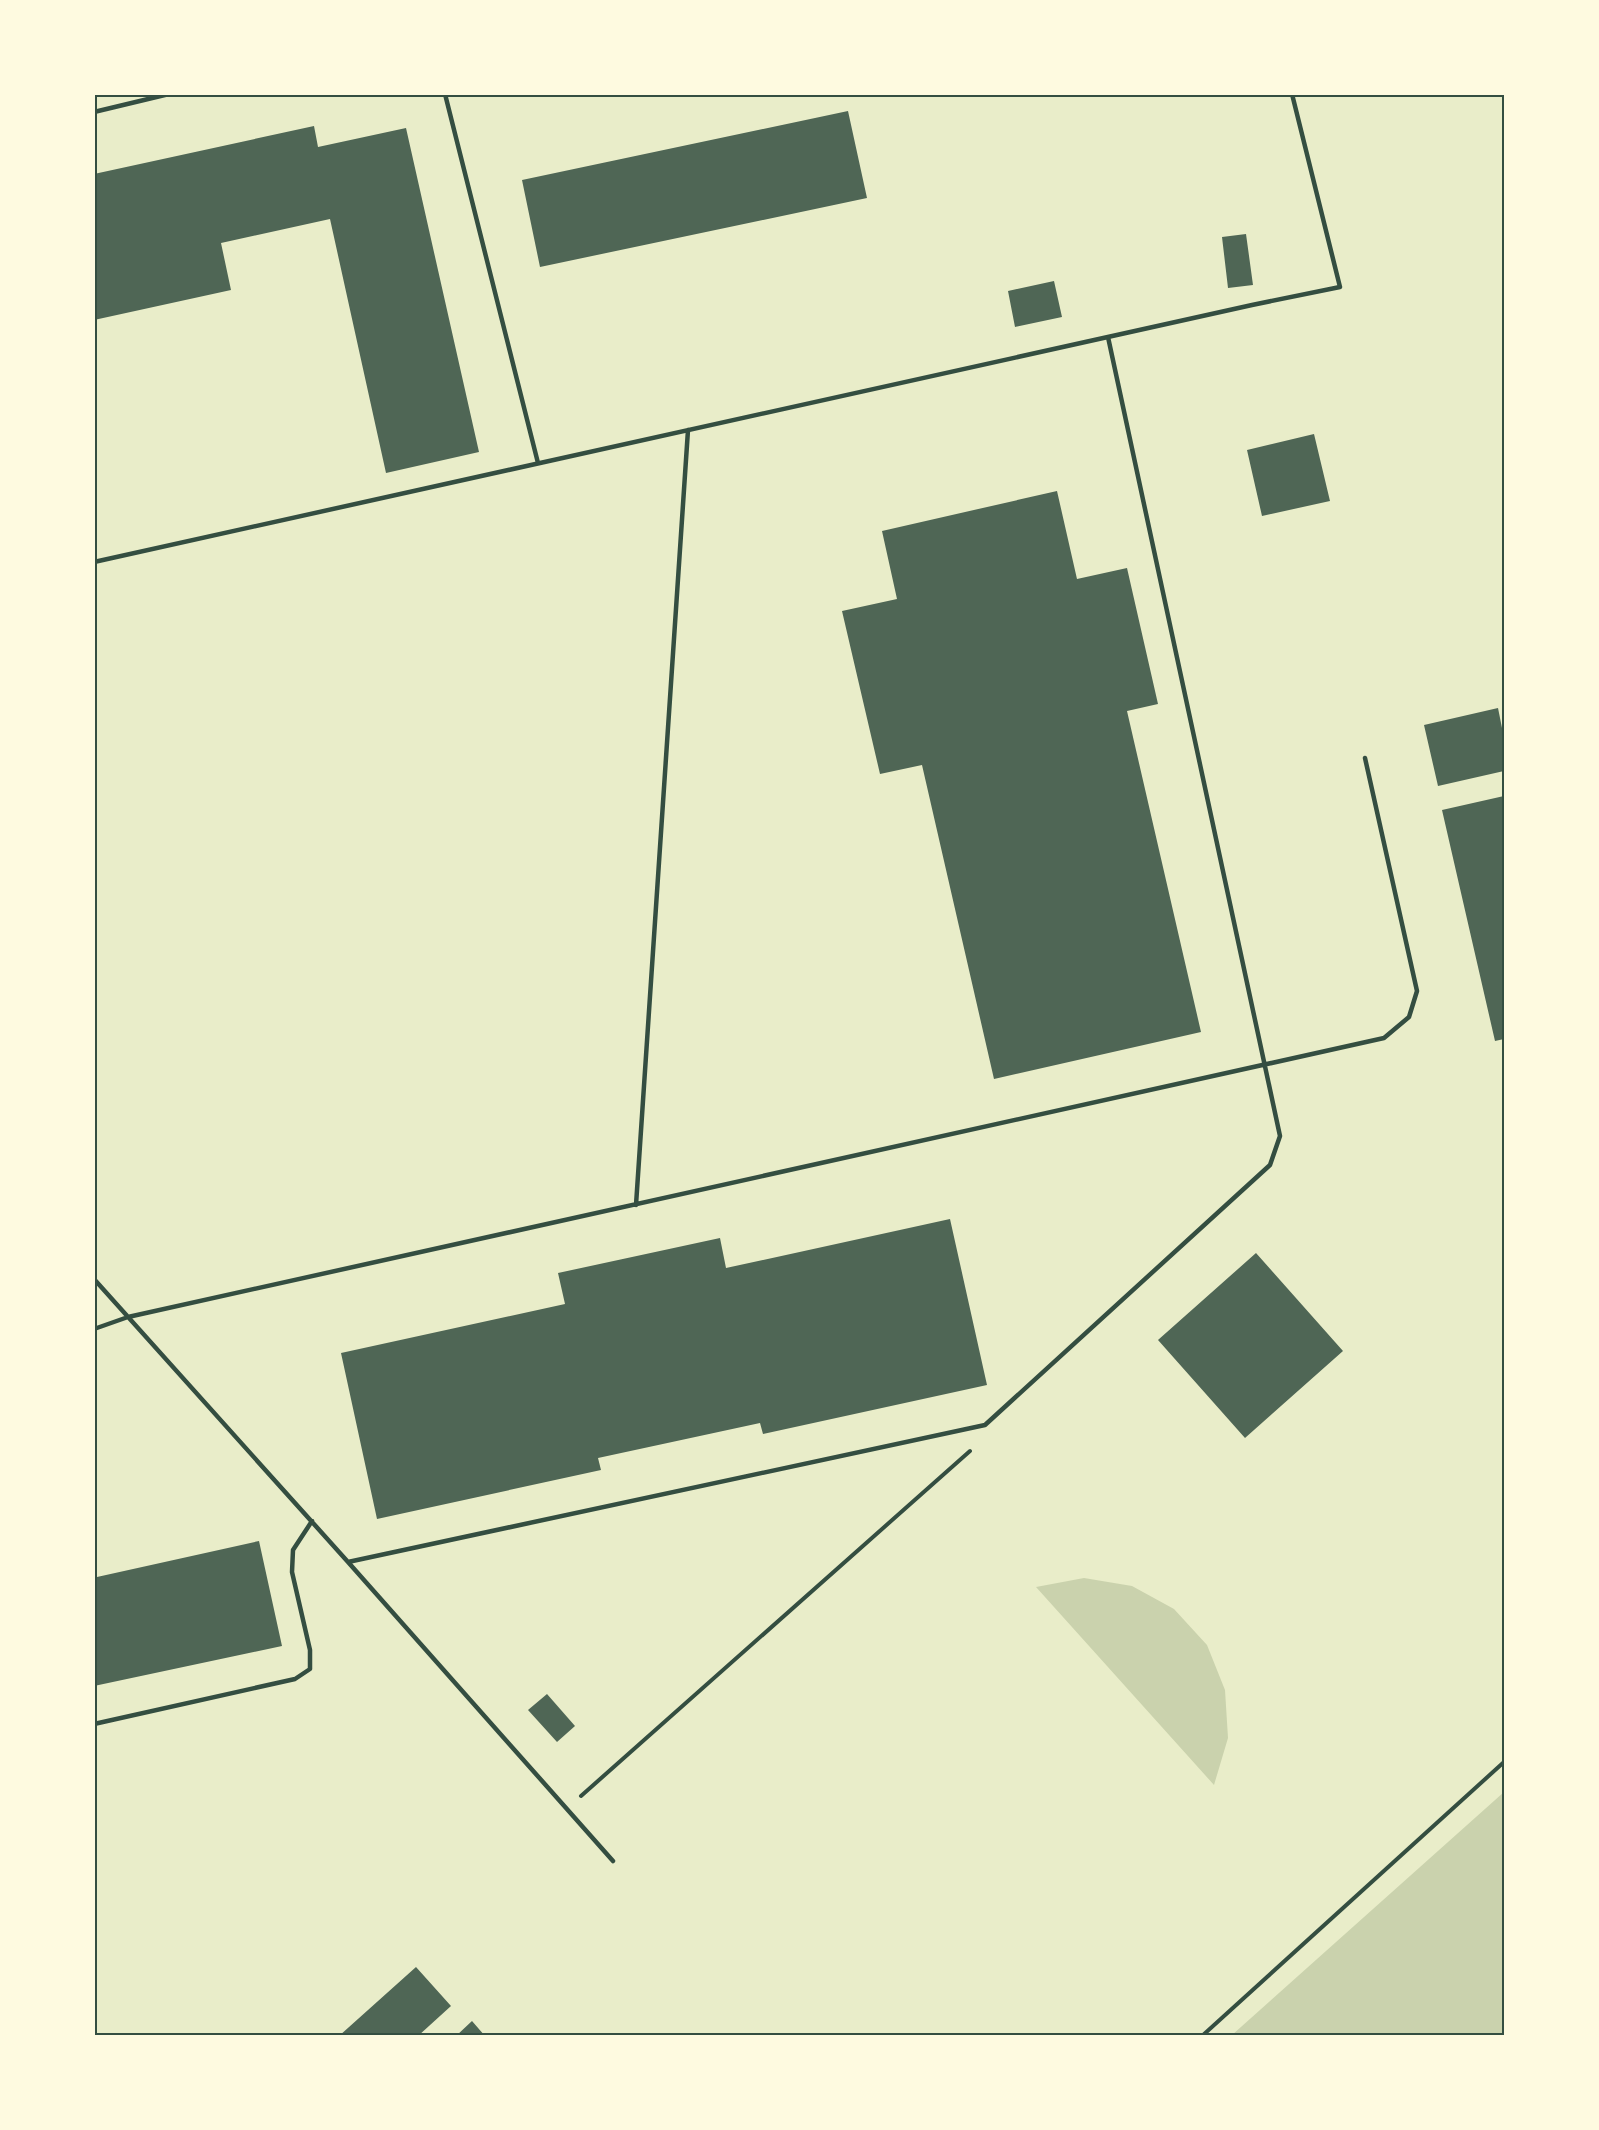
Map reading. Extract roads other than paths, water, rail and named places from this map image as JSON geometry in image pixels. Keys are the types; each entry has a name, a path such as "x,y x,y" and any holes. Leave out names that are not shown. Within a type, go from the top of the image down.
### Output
{"lane":[{"path":"94,112 169,94"},
{"path":"446,94 538,463"},
{"path":"94,562 1340,287 1292,94"},
{"path":"348,1562 985,1425 1270,1165 1280,1136 1108,337"},
{"path":"636,1204 688,430"},
{"path":"94,1329 128,1317 1384,1038 1409,1017 1417,991 1365,759"},
{"path":"94,1279 613,1861"},
{"path":"94,1724 295,1678 310,1668 310,1650 292,1572 293,1550 312,1521"}]}
